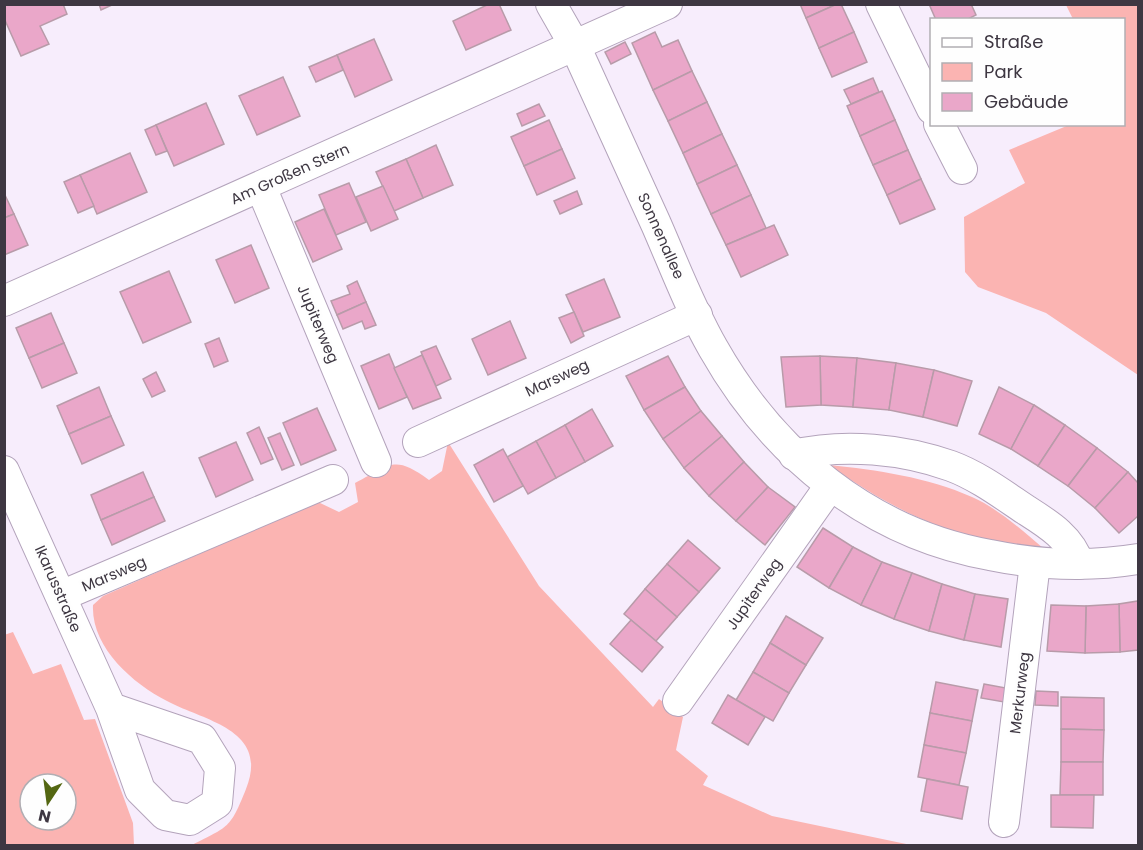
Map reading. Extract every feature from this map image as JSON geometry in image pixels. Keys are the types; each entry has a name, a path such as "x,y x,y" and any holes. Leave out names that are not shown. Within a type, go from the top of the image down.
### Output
{"street":[{"name":"Sonnenallee","path":"550,4 575,46 697,315 731,377 794,454 830,486 890,520 942,544 1035,563 1079,564 1138,559"},
{"name":"Am Großen Stern","path":"4,301 667,4"},
{"path":"881,4 930,105"},
{"path":"940,126 962,169"},
{"name":"Jupiterweg","path":"261,187 376,462"},
{"name":"Marsweg","path":"418,442 697,315"},
{"path":"794,454 830,449 852,449 909,456 952,466 993,488 1060,534 1074,549 1079,564"},
{"name":"Ikarusstraße","path":"4,471 111,708"},
{"name":"Marsweg","path":"61,596 333,480"},
{"name":"Jupiterweg","path":"678,701 830,486"},
{"name":"Merkurweg","path":"1004,822 1035,563"}],"green space":[{"path":"1066,5 1138,5 1138,375 1046,313 978,287 965,272 964,217 1025,183 1009,150 1067,126 1125,126 1125,18 1072,18"},
{"path":"448,442 539,586 653,707 659,699 683,717 676,750 708,776 703,785 772,816 911,845 192,845 221,829 232,819 246,789 251,769 249,753 241,740 229,730 167,701 128,674 106,649 94,620 93,605 103,596 318,502 339,512 358,502 355,483 385,467 399,465 407,467 429,480 442,471"},
{"path":"829,465 902,475 955,490 991,507 1043,548 974,537 916,517 863,488"},
{"path":"13,632 33,674 61,664 84,720 95,719 133,823 134,845 5,845 4,635"}],"building":[{"path":"4,4 63,4 67,14 40,26 49,44 21,56 4,18"},
{"path":"99,4 114,4 101,10"},
{"path":"489,4 499,4 511,30 466,50 453,21"},
{"path":"800,4 837,4 806,18"},
{"path":"841,4 854,32 819,48 806,18"},
{"path":"929,4 971,4 976,15 970,18 935,18"},
{"path":"655,32 662,47 678,40 692,71 653,90 632,43"},
{"path":"854,32 867,62 832,77 819,48"},
{"path":"374,39 392,80 355,97 337,55"},
{"path":"625,42 631,54 611,64 605,52"},
{"path":"337,55 343,70 316,82 309,67"},
{"path":"692,71 707,102 668,121 653,90"},
{"path":"283,77 300,116 257,135 239,96"},
{"path":"873,78 879,92 851,104 844,90"},
{"path":"882,91 895,120 860,136 847,106"},
{"path":"707,102 722,134 683,153 668,121"},
{"path":"206,103 224,144 174,166 156,125"},
{"path":"539,104 545,116 522,126 517,114"},
{"path":"549,120 562,149 524,166 511,137"},
{"path":"895,120 908,150 873,165 860,136"},
{"path":"156,125 167,151 156,155 145,130"},
{"path":"722,134 737,165 697,184 683,153"},
{"path":"436,145 453,185 423,198 406,159"},
{"path":"562,149 575,178 537,195 524,166"},
{"path":"908,150 921,179 887,195 873,165"},
{"path":"130,153 147,192 97,214 80,175"},
{"path":"406,159 423,198 394,211 376,172"},
{"path":"737,165 751,195 711,214 697,184"},
{"path":"80,175 94,206 78,213 64,182"},
{"path":"921,179 935,209 900,224 887,195"},
{"path":"349,183 366,222 336,235 319,195"},
{"path":"383,186 398,219 371,231 356,197"},
{"path":"577,191 582,204 560,214 554,201"},
{"path":"4,193 14,214 4,218"},
{"path":"751,195 766,228 726,245 711,214"},
{"path":"324,209 342,249 313,262 295,222"},
{"path":"14,214 28,245 4,255 4,218"},
{"path":"774,225 788,255 741,277 726,245"},
{"path":"251,245 269,288 235,303 216,260"},
{"path":"169,271 191,322 143,343 120,292"},
{"path":"604,279 620,317 583,332 566,295"},
{"path":"357,281 366,302 337,315 331,301 350,294 347,286"},
{"path":"366,302 376,325 365,329 362,321 343,329 337,315"},
{"path":"574,312 584,336 571,343 559,318"},
{"path":"51,313 64,343 29,358 16,328"},
{"path":"510,321 526,358 488,375 472,339"},
{"path":"219,338 228,361 214,367 205,344"},
{"path":"64,343 77,373 42,388 29,358"},
{"path":"436,346 451,379 436,386 421,352"},
{"path":"389,354 407,397 379,409 361,366"},
{"path":"422,355 441,398 413,409 394,368"},
{"path":"668,356 685,387 644,410 626,376"},
{"path":"820,356 857,358 853,407 821,405"},
{"path":"820,356 821,405 786,407 781,357"},
{"path":"857,358 896,363 889,410 853,407"},
{"path":"896,363 934,370 923,417 889,410"},
{"path":"934,370 972,381 957,426 923,417"},
{"path":"156,372 165,391 152,397 143,379"},
{"path":"99,387 111,416 69,434 57,406"},
{"path":"685,387 701,411 663,439 644,410"},
{"path":"999,387 1034,405 1011,449 979,434"},
{"path":"1034,405 1065,425 1038,466 1011,449"},
{"path":"317,408 336,450 301,465 283,423"},
{"path":"592,409 613,446 585,462 565,425"},
{"path":"701,411 722,436 684,468 663,439"},
{"path":"111,416 124,445 82,464 69,434"},
{"path":"565,425 585,462 556,478 536,441"},
{"path":"1065,425 1097,448 1068,486 1038,466"},
{"path":"259,427 273,459 261,464 247,433"},
{"path":"280,433 294,465 282,470 268,438"},
{"path":"722,436 744,462 709,496 684,468"},
{"path":"536,441 556,478 528,494 507,457"},
{"path":"236,442 253,480 216,497 199,458"},
{"path":"1097,448 1128,472 1095,508 1068,486"},
{"path":"503,449 523,486 494,502 474,465"},
{"path":"744,462 768,487 736,521 709,496"},
{"path":"143,472 154,497 101,520 91,495"},
{"path":"1128,472 1138,483 1138,516 1119,533 1095,508"},
{"path":"768,487 795,507 765,545 736,521"},
{"path":"154,497 165,521 112,545 101,520"},
{"path":"823,528 853,547 829,588 797,567"},
{"path":"688,540 720,568 699,592 667,564"},
{"path":"853,547 882,562 861,605 829,588"},
{"path":"882,562 912,573 894,619 861,605"},
{"path":"667,564 699,592 677,617 645,589"},
{"path":"912,573 942,584 929,631 894,619"},
{"path":"942,584 975,594 964,640 929,631"},
{"path":"645,589 677,617 656,641 624,614"},
{"path":"975,594 1008,599 1001,647 964,640"},
{"path":"1138,601 1138,650 1120,652 1119,604"},
{"path":"1119,604 1120,652 1085,653 1086,606"},
{"path":"1051,605 1086,606 1085,653 1047,651"},
{"path":"786,616 823,638 806,665 770,643"},
{"path":"631,620 663,647 642,672 610,644"},
{"path":"770,643 806,665 789,693 753,672"},
{"path":"753,672 789,693 773,721 736,700"},
{"path":"936,682 978,690 972,721 930,713"},
{"path":"984,684 1006,688 1004,702 981,698"},
{"path":"1036,691 1058,692 1058,706 1035,705"},
{"path":"728,695 765,717 748,745 712,723"},
{"path":"1061,697 1104,698 1104,730 1061,729"},
{"path":"930,713 972,721 966,753 924,745"},
{"path":"1061,729 1104,730 1103,762 1061,762"},
{"path":"924,745 966,753 959,785 918,777"},
{"path":"1061,762 1103,762 1103,795 1060,795"},
{"path":"927,779 968,787 962,819 921,811"},
{"path":"1051,795 1094,795 1093,828 1051,827"}]}
